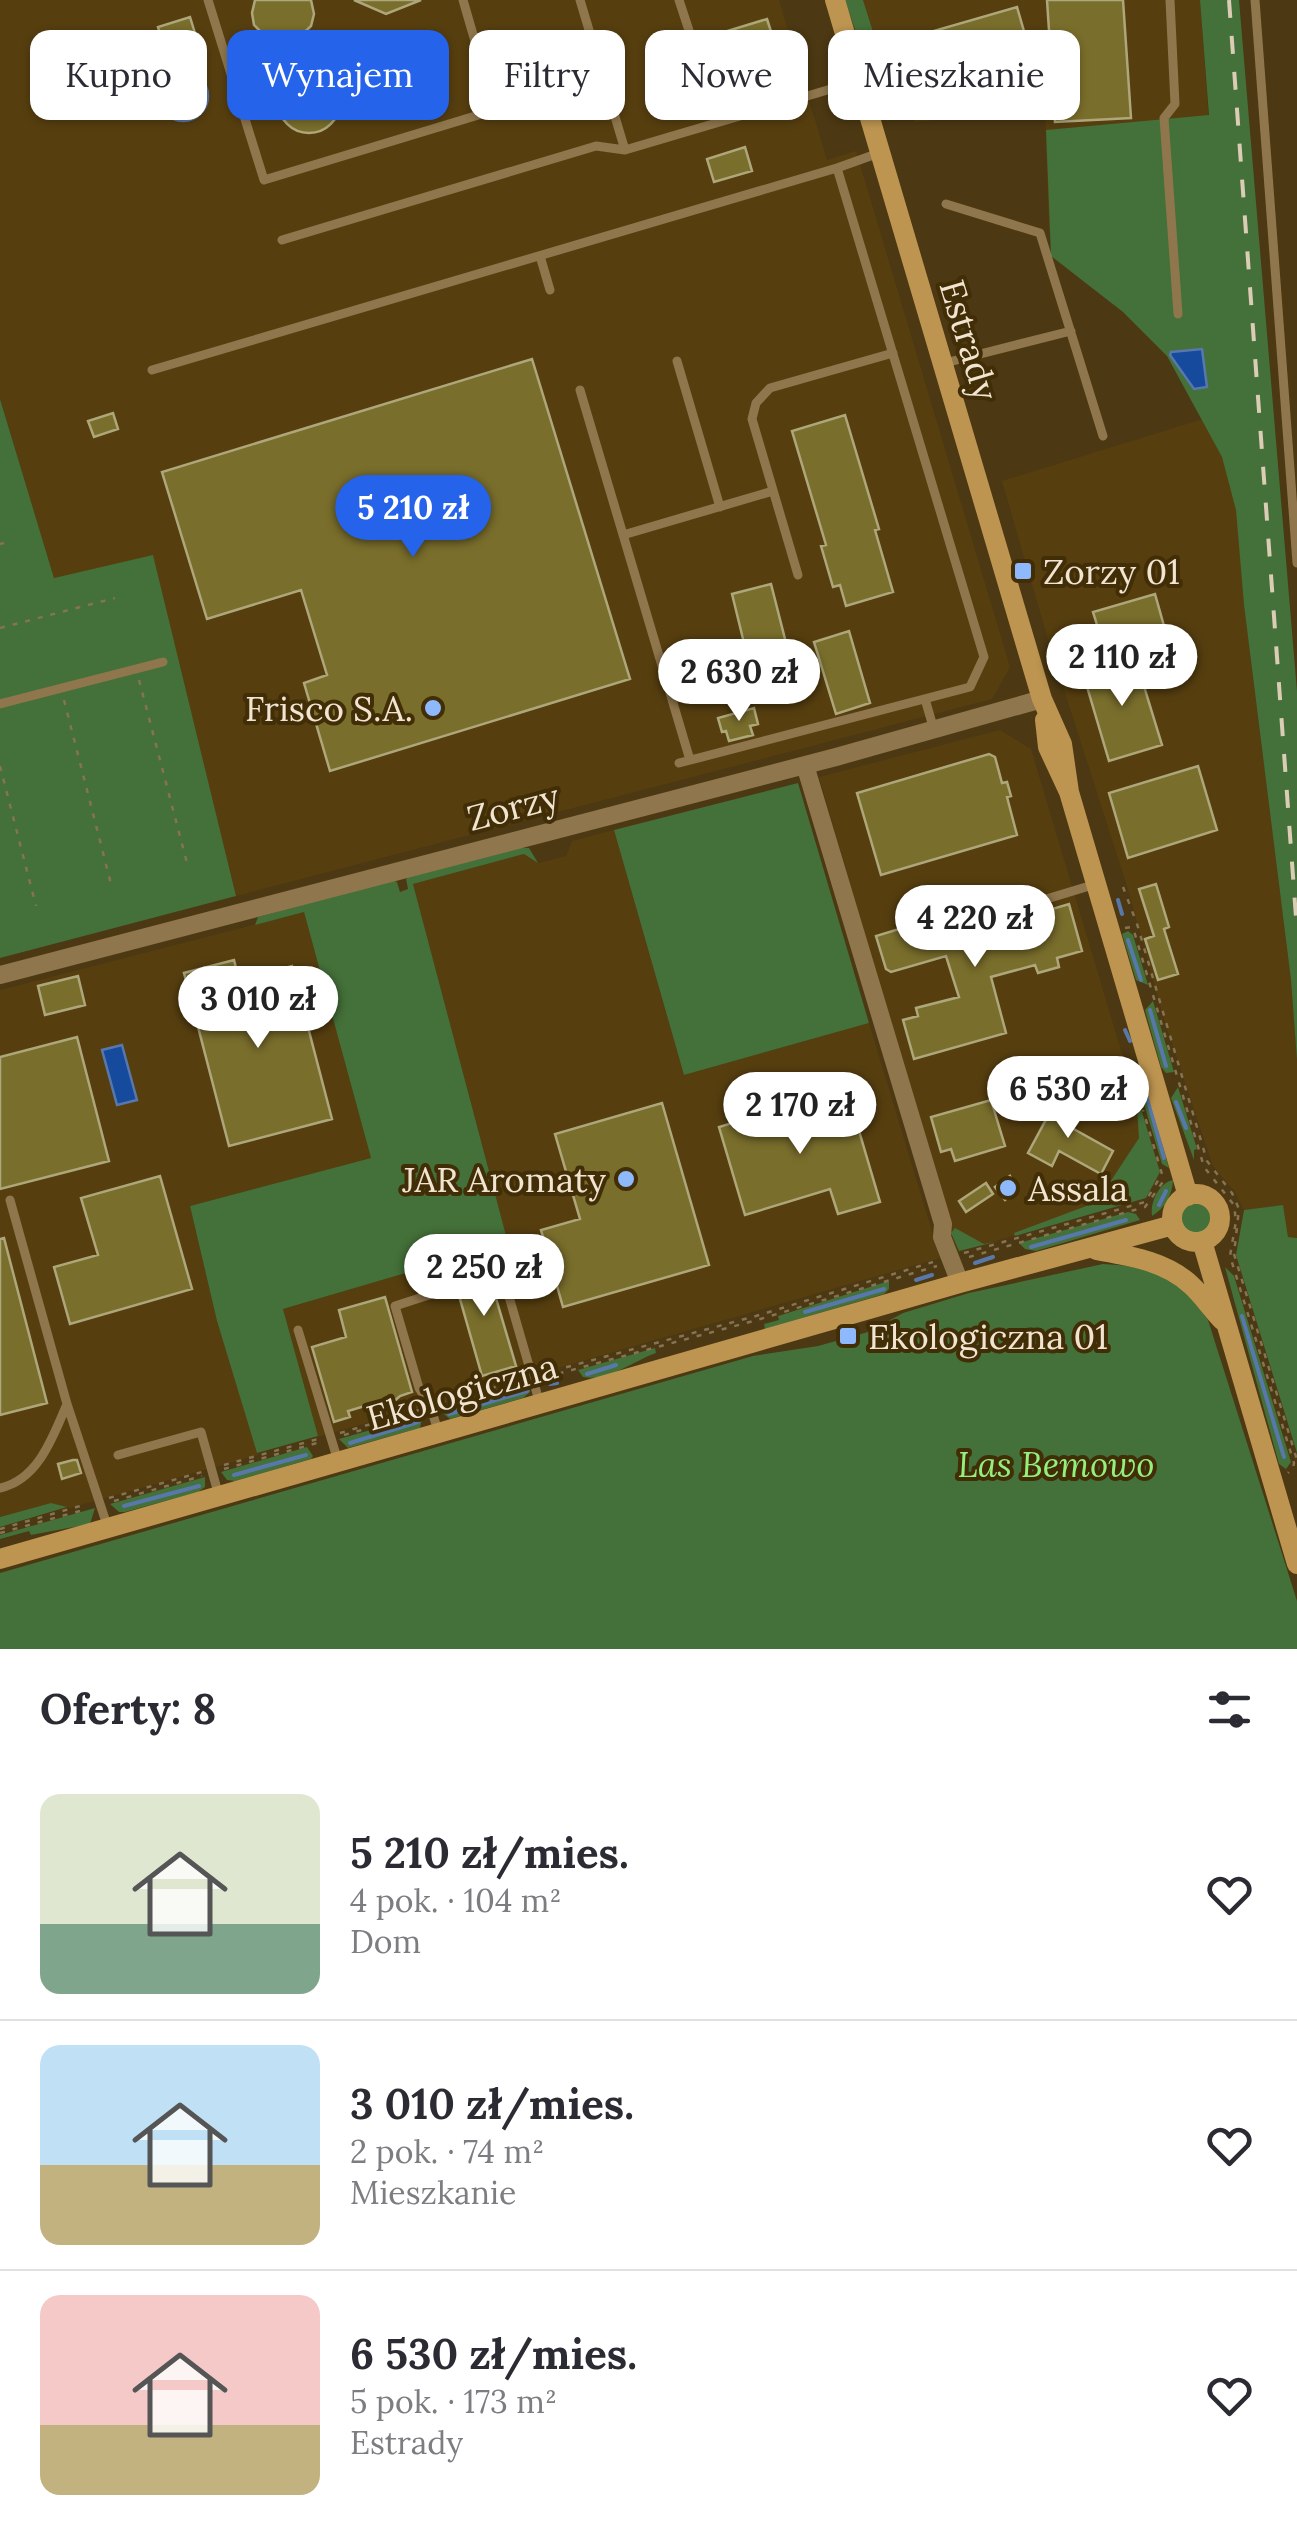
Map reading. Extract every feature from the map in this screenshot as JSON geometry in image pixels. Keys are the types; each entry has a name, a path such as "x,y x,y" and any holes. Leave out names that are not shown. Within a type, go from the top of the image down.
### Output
{"main road":[{"name":"Estrady","path":"835,0 844,30"},
{"name":"Estrady","path":"869,120 1042,698 1048,748 1069,792 1188,1196"},
{"path":"1188,1196 1206,1196 1219,1211 1217,1230 1202,1241 1157,1230 1188,1196"},
{"name":"Ekologiczna","path":"0,1560 960,1283 1157,1230"},
{"path":"1202,1241 1297,1564"},
{"path":"1089,1248 1146,1259 1174,1272 1191,1285 1227,1326"}],"street":[{"name":"Zorzy","path":"0,975 805,765 1042,698"},
{"path":"805,765 943,1224 942,1237 960,1283"}],"lane":[{"path":"208,0 264,180 495,110 463,0"},
{"path":"580,0 625,150"},
{"path":"680,0 719,122"},
{"path":"1170,0 1175,104 1164,118 1178,314"},
{"path":"1255,0 1297,563"},
{"path":"282,240 596,146 625,150 828,90"},
{"path":"152,370 879,153"},
{"path":"580,390 685,762 970,687 984,657 837,168"},
{"path":"946,204 1040,232 1103,436"},
{"path":"540,256 550,290"},
{"path":"942,364 1071,330"},
{"path":"798,575 752,419 756,403 770,388 893,353"},
{"path":"676,361 720,506"},
{"path":"623,535 773,491"},
{"path":"0,704 163,662"},
{"path":"925,699 934,730"},
{"path":"986,917 1096,884"},
{"path":"10,1200 67,1404 108,1528"},
{"path":"499,1262 540,1404"},
{"path":"429,1296 395,1306 418,1388 431,1408 439,1434"},
{"path":"298,1330 338,1461"},
{"path":"0,1488 22,1481 33,1468 54,1435 67,1404"},
{"path":"118,1455 200,1432 219,1496"}],"path":[{"path":"0,628 115,598"},
{"path":"136,669 187,863"},
{"path":"61,688 112,888"},
{"path":"0,766 36,906"},
{"path":"1122,887 1137,924 1207,1161 1238,1204 1240,1221 1234,1249 1237,1271 1294,1463 1292,1470 1273,1480"},
{"path":"1109,932 1128,927 1134,932 1204,1167 1234,1206 1236,1221 1230,1256 1297,1460"},
{"path":"1138,1208 1162,1174 1142,1106"},
{"path":"0,1531 1138,1208 1144,1207 1157,1230"},
{"path":"1210,1265 1230,1256"},
{"path":"1210,1265 1226,1263 1232,1273 1237,1271"},
{"path":"533,1378 756,1316"}],"shaded area":[{"path":"0,0 779,0 788,30 645,30 645,120 808,120 808,97 827,160 856,151 1010,667 992,699 236,896 153,556 54,578 0,399"},
{"path":"863,0 1200,0 1244,605 1291,980 1297,1060 1297,1238 1288,1237 1283,1206 1244,1210 1235,1192 1213,1166 1163,1016 1002,481 1203,419 1167,356 1049,230 1045,120 1080,120 1080,30 873,30"},
{"path":"1000,730 1031,749 1158,1174 1144,1198 958,1252 819,777"},
{"path":"614,830 684,1075 869,1023 940,1258 318,1437 283,1309 508,1243 413,884 524,854 539,863 566,856 572,841"},
{"path":"304,912 371,1158 190,1206 217,1321 258,1455 70,1508 51,1503 0,1517 0,990"}],"green space":[{"path":"845,0 863,0 873,30 855,30"},
{"path":"1200,0 1239,0 1297,691 1297,1060 1236,510 1222,457 1167,356 1123,312 1051,256 1046,130 1209,115"},
{"path":"0,399 54,578 153,555 236,896 0,958"},
{"path":"798,783 869,1023 684,1075 614,830"},
{"path":"529,848 538,863 524,854 413,884 508,1243 283,1309 318,1436 257,1453 217,1321 190,1206 371,1158 304,912 255,925 258,917 392,880 397,882 400,892 408,889 409,876"},
{"path":"1128,931 1133,935 1148,985 1136,980 1122,934"},
{"path":"1153,1001 1174,1072 1166,1073 1161,1067 1145,1010"},
{"path":"1136,1077 1145,1084 1169,1168 1162,1164"},
{"path":"1178,1087 1197,1149 1194,1160 1171,1098"},
{"path":"1136,1092 1160,1172 1146,1198 1015,1236 1014,1233 1097,1202 1139,1138"},
{"path":"1173,1180 1167,1201 1152,1216 1156,1194"},
{"path":"1196,1204 1210,1213 1211,1219 1202,1233 1196,1234 1182,1225 1181,1219 1190,1205"},
{"path":"1283,1205 1288,1237 1297,1238 1297,1453 1236,1255 1244,1210"},
{"path":"1128,1212 1140,1220 1036,1251 1019,1243"},
{"path":"955,1228 984,1244 999,1241 959,1251 951,1233"},
{"name":"Las Bemowo","path":"1103,1264 1163,1276 1175,1283 1208,1320 1297,1601 1297,1649 0,1649 0,1573 753,1356 818,1346 868,1332 903,1313 969,1293"},
{"path":"1225,1267 1234,1276 1291,1462 1286,1469 1279,1464"},
{"path":"889,1281 884,1294 765,1329 764,1324 779,1320 778,1316"},
{"path":"655,1348 656,1353 602,1376 583,1377 578,1370"},
{"path":"530,1384 530,1392 523,1398 450,1419 439,1410"},
{"path":"423,1415 420,1428 348,1448 339,1439"},
{"path":"307,1447 311,1459 235,1481 227,1480 221,1472"},
{"path":"205,1477 205,1487 198,1492 125,1512 110,1504"},
{"path":"51,1503 67,1507 0,1527 0,1517"},
{"path":"95,1508 90,1524 31,1535 29,1531 0,1539 0,1535"}],"water":[{"path":"1202,349 1207,387 1194,389 1170,355"},
{"path":"122,1045 137,1100 117,1105 102,1050"}],"building":[{"path":"255,0 311,0 314,14 307,30 259,30 252,13"},
{"path":"354,0 421,0 386,14"},
{"path":"1047,0 1123,0 1131,118 1055,122 1080,120 1080,30 1049,30"},
{"path":"1017,7 1024,30 937,30"},
{"path":"190,17 194,30 159,30 158,27"},
{"path":"767,19 771,30 731,30"},
{"path":"285,120 333,120 309,133"},
{"path":"745,147 752,171 714,182 707,159"},
{"path":"532,359 630,679 330,771 304,683 327,675 301,590 207,619 162,472"},
{"path":"113,413 118,429 94,437 88,421"},
{"path":"845,415 893,592 846,606 840,585 833,587 821,546 826,545 792,431"},
{"path":"771,584 797,686 757,696 732,594"},
{"path":"1155,594 1164,626 1103,644 1093,612"},
{"path":"849,631 870,703 836,714 814,642"},
{"path":"1135,657 1162,745 1109,761 1083,673"},
{"path":"754,708 758,724 750,726 753,735 729,741 718,718"},
{"path":"989,754 995,757 1002,783 1007,782 1017,835 881,875 857,793"},
{"path":"1198,766 1217,830 1128,858 1109,793"},
{"path":"1156,884 1178,974 1158,980 1145,939 1154,936 1139,889"},
{"path":"1069,904 1082,951 1057,958 1059,967 1038,973 1035,965 991,977 1006,1033 914,1059 903,1020 918,1016 916,1008 959,997 946,956 891,972 886,969 876,936 961,910 968,934"},
{"path":"234,960 239,980 292,966 332,1119 229,1146 184,973"},
{"path":"78,976 85,1005 45,1015 38,986"},
{"path":"77,1037 109,1161 0,1189 0,1057"},
{"path":"1061,1075 1064,1087 1037,1095 1033,1083"},
{"path":"831,1093 839,1118 854,1114 880,1202 838,1214 830,1189 745,1215 719,1127"},
{"path":"991,1100 1005,1146 955,1161 951,1149 941,1152 931,1117"},
{"path":"1056,1101 1079,1113 1072,1128 1113,1151 1101,1174 1059,1151 1052,1166 1028,1153"},
{"name":"JAR Aromaty","path":"662,1103 709,1265 563,1307 541,1230 580,1219 555,1134"},
{"path":"160,1176 192,1289 70,1324 54,1267 98,1255 81,1198"},
{"name":"Assala","path":"1010,1176 1017,1190 1005,1200 995,1187"},
{"path":"986,1183 993,1194 966,1212 959,1201"},
{"path":"4,1238 47,1403 0,1415 0,1239"},
{"path":"485,1261 516,1366 482,1376 452,1271"},
{"path":"385,1297 412,1392 391,1404 378,1402 348,1411 350,1417 334,1422 312,1347 346,1337 339,1310"},
{"path":"77,1460 81,1473 62,1479 58,1464"}],"waterway":[{"path":"1118,900 1122,914"},
{"path":"1128,940 1141,980"},
{"path":"1150,1010 1166,1066"},
{"path":"1125,1030 1130,1041"},
{"path":"1145,1089 1164,1158"},
{"path":"1176,1102 1186,1128"},
{"path":"1159,1205 1166,1191"},
{"path":"1031,1247 1126,1220"},
{"path":"975,1263 993,1257"},
{"path":"916,1280 932,1275"},
{"path":"805,1312 884,1289"},
{"path":"1242,1316 1284,1457"},
{"path":"587,1374 616,1365"},
{"path":"550,1384 557,1383"},
{"path":"449,1414 527,1391"},
{"path":"350,1443 418,1422"},
{"path":"234,1475 306,1455"},
{"path":"124,1506 199,1486"}],"railway":[{"path":"1229,0 1297,931"}],"place":[{"name":"Zorzy 01","path":"1023,571"},
{"name":"Frisco S.A.","path":"433,708"},
{"name":"JAR Aromaty","path":"626,1179"},
{"name":"Assala","path":"1008,1188"},
{"name":"Ekologiczna 01","path":"848,1336"}]}
